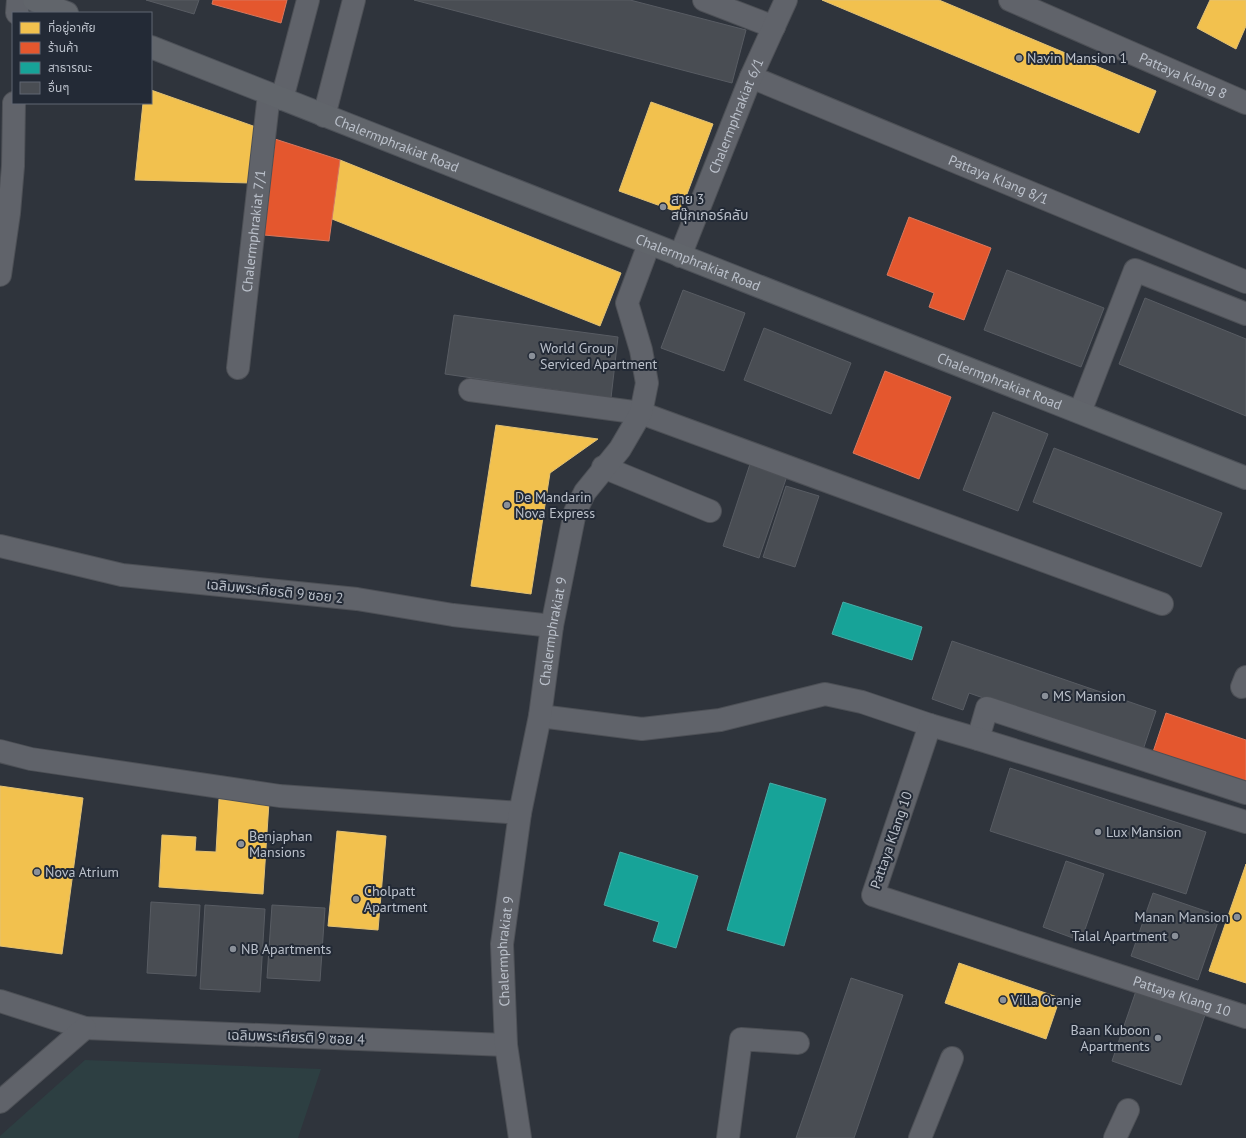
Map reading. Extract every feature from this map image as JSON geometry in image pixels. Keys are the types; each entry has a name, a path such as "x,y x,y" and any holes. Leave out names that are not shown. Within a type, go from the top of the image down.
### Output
{"main road":[{"path":"34,0 64,12"},
{"name":"Chalermphrakiat Road","path":"152,47 1246,478"}],"street":[{"path":"17,12 18,0"},
{"name":"Chalermphrakiat 7/1","path":"238,368 276,96 308,0"},
{"path":"324,116 354,0"},
{"path":"704,0 774,27"},
{"name":"Chalermphrakiat 6/1","path":"680,256 751,77 786,0"},
{"name":"Pattaya Klang 8","path":"1010,0 1246,103"},
{"name":"Pattaya Klang 8/1","path":"751,77 1246,282"},
{"path":"0,275 9,213 13,166 14,104"},
{"name":"Chalermphrakiat 9","path":"520,1138 506,1045 502,944 520,813 540,716 552,626 575,512 585,492 603,467 620,449 641,413 647,383 641,350 627,303 649,244"},
{"path":"1080,412 1135,270 1246,314"},
{"path":"470,390 641,413 1162,604"},
{"path":"603,467 710,511"},
{"name":"เฉลิมพระเกียรติ 9 ซอย 2","path":"0,546 122,575 357,599 453,615 552,626"},
{"path":"540,716 642,730 720,720 825,694 862,702 930,726 978,739 1246,822"},
{"path":"978,739 987,708 1246,793"},
{"name":"Pattaya Klang 10","path":"930,726 873,895 1246,1017"},
{"path":"0,751 31,759 280,796 520,813"},
{"name":"เฉลิมพระเกียรติ 9 ซอย 4","path":"0,1001 85,1028 506,1045"},
{"path":"0,1102 85,1028"},
{"path":"728,1138 742,1039 798,1043"},
{"path":"920,1138 952,1058"},
{"path":"1115,1138 1128,1110"}],"shaded area":[{"path":"85,1060 321,1069 298,1138 0,1138 0,1136"}],"building: ที่อยู่อาศัย":[{"name":"Navin Mansion 1","path":"822,0 939,0 1156,91 1139,133"},
{"path":"1210,0 1246,0 1246,26 1236,49 1197,28"},
{"path":"152,90 256,127 250,183 135,180 143,104 152,104"},
{"path":"651,102 713,124 680,213 619,191"},
{"path":"340,160 621,273 600,326 332,219"},
{"path":"496,425 598,439 550,473 531,594 471,586"},
{"name":"Nova Atrium","path":"0,786 83,798 62,954 0,946"},
{"name":"Benjaphan Mansions","path":"219,799 269,802 263,894 159,887 162,835 196,837 195,851 216,852"},
{"name":"Cholpatt Apartment","path":"337,831 386,836 378,930 328,926"},
{"name":"Manan Mansion","path":"1246,864 1246,983 1209,971"},
{"name":"Villa Oranje","path":"959,963 1060,998 1046,1039 945,1003"}],"building: ร้านค้า":[{"path":"213,0 287,0 281,23 212,4"},
{"path":"275,139 340,160 329,241 264,235"},
{"path":"909,217 991,248 964,320 929,307 934,293 887,275"},
{"path":"885,371 951,397 919,479 853,453"},
{"path":"1166,713 1246,740 1246,787 1152,755"}],"building: สาธารณะ":[{"path":"843,602 922,627 912,660 832,634"},
{"path":"770,783 826,799 784,946 727,930"},
{"path":"620,852 698,876 676,948 653,941 659,922 604,905"}],"building: อื่นๆ":[{"path":"146,0 199,0 194,14"},
{"path":"414,0 630,0 746,30 732,83"},
{"path":"1007,270 1104,308 1081,367 984,330"},
{"path":"683,290 745,313 724,371 661,348"},
{"path":"1145,298 1246,339 1246,416 1119,364"},
{"name":"World Group Serviced Apartment","path":"454,315 618,337 611,398 445,374"},
{"path":"764,328 851,363 831,414 744,380"},
{"path":"993,412 1048,434 1018,511 963,490"},
{"path":"1054,448 1222,513 1201,567 1033,502"},
{"path":"750,464 787,476 759,558 723,546"},
{"path":"786,486 819,496 795,567 763,557"},
{"name":"MS Mansion","path":"952,641 1156,711 1142,753 969,693 963,710 932,699"},
{"name":"Lux Mansion","path":"1010,768 1206,832 1186,894 990,831"},
{"path":"1066,861 1104,874 1081,941 1043,927"},
{"name":"Talal Apartment","path":"1153,893 1220,916 1198,980 1131,956"},
{"path":"151,902 200,905 196,976 147,973"},
{"name":"NB Apartments","path":"205,905 265,909 260,992 200,989"},
{"path":"272,905 325,908 320,981 267,978"},
{"path":"851,978 903,995 854,1138 796,1138"},
{"name":"Baan Kuboon Apartments","path":"1136,991 1205,1015 1181,1085 1112,1061"}],"place":[{"name":"Navin Mansion 1","path":"1019,58"},
{"name":"สาย 3 สนุ๊กเกอร์คลับ","path":"663,207"},
{"name":"World Group Serviced Apartment","path":"532,356"},
{"name":"De Mandarin Nova Express","path":"507,505"},
{"name":"MS Mansion","path":"1045,696"},
{"name":"Lux Mansion","path":"1098,832"},
{"name":"Benjaphan Mansions","path":"241,844"},
{"name":"Nova Atrium","path":"37,872"},
{"name":"Cholpatt Apartment","path":"356,899"},
{"name":"Manan Mansion","path":"1237,917"},
{"name":"Talal Apartment","path":"1175,936"},
{"name":"NB Apartments","path":"233,949"},
{"name":"Villa Oranje","path":"1003,1000"},
{"name":"Baan Kuboon Apartments","path":"1158,1038"}]}
